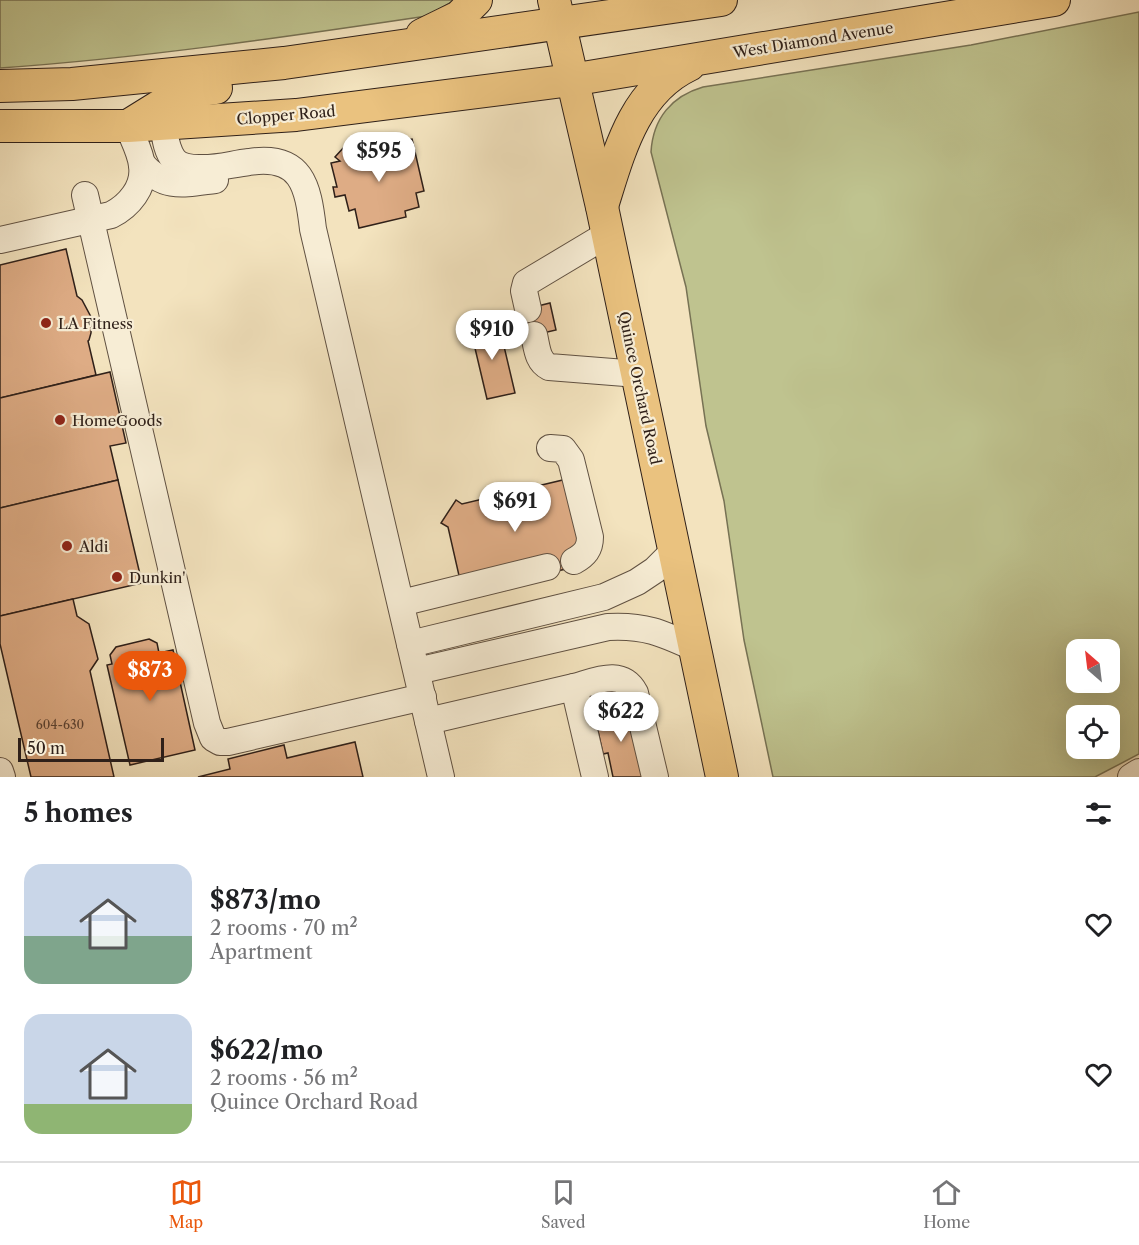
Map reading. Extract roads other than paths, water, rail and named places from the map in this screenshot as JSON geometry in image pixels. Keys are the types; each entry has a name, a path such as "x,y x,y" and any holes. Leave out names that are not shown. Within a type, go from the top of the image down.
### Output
{"main road":[{"path":"396,46 440,28 459,17 476,0"},
{"name":"West Diamond Avenue","path":"571,80 1054,0"},
{"path":"0,86 72,84 284,63 396,46 556,12 694,2"},
{"name":"Quince Orchard Road","path":"556,12 605,221 722,777"},
{"path":"605,221 619,154 631,125 648,97 668,77 712,56"},
{"path":"128,126 182,93 228,86 284,63"},
{"name":"Clopper Road","path":"0,126 163,125 296,116 571,80"}],"street":[{"path":"163,125 169,152 174,161 180,165 209,169 271,160 286,165 299,176 306,187 441,777"},
{"path":"0,240 111,215 125,207 141,180 142,164 128,126"},
{"path":"142,164 158,180 170,183 188,183 269,172 278,173 287,178 300,194 314,229"},
{"path":"85,195 208,727 213,738 220,742 228,742 622,678 630,684 635,693 655,777"},
{"path":"528,309 524,291 526,283 605,221"},
{"path":"534,335 540,358 543,364 549,367 638,374"},
{"path":"550,448 563,449 571,460 590,537 587,551 574,561"},
{"path":"410,644 604,597 637,582 655,570 674,550"},
{"path":"399,595 547,567"},
{"path":"399,595 429,579"},
{"path":"417,671 608,627 631,626 658,631 695,648"},
{"path":"574,687 595,777"},
{"path":"0,771 2,777"},
{"path":"1131,777 1139,772"}],"place":[{"name":"LA Fitness","path":"46,323"},
{"name":"HomeGoods","path":"60,420"},
{"name":"Aldi","path":"67,546"},
{"name":"Dunkin'","path":"117,577"}]}
